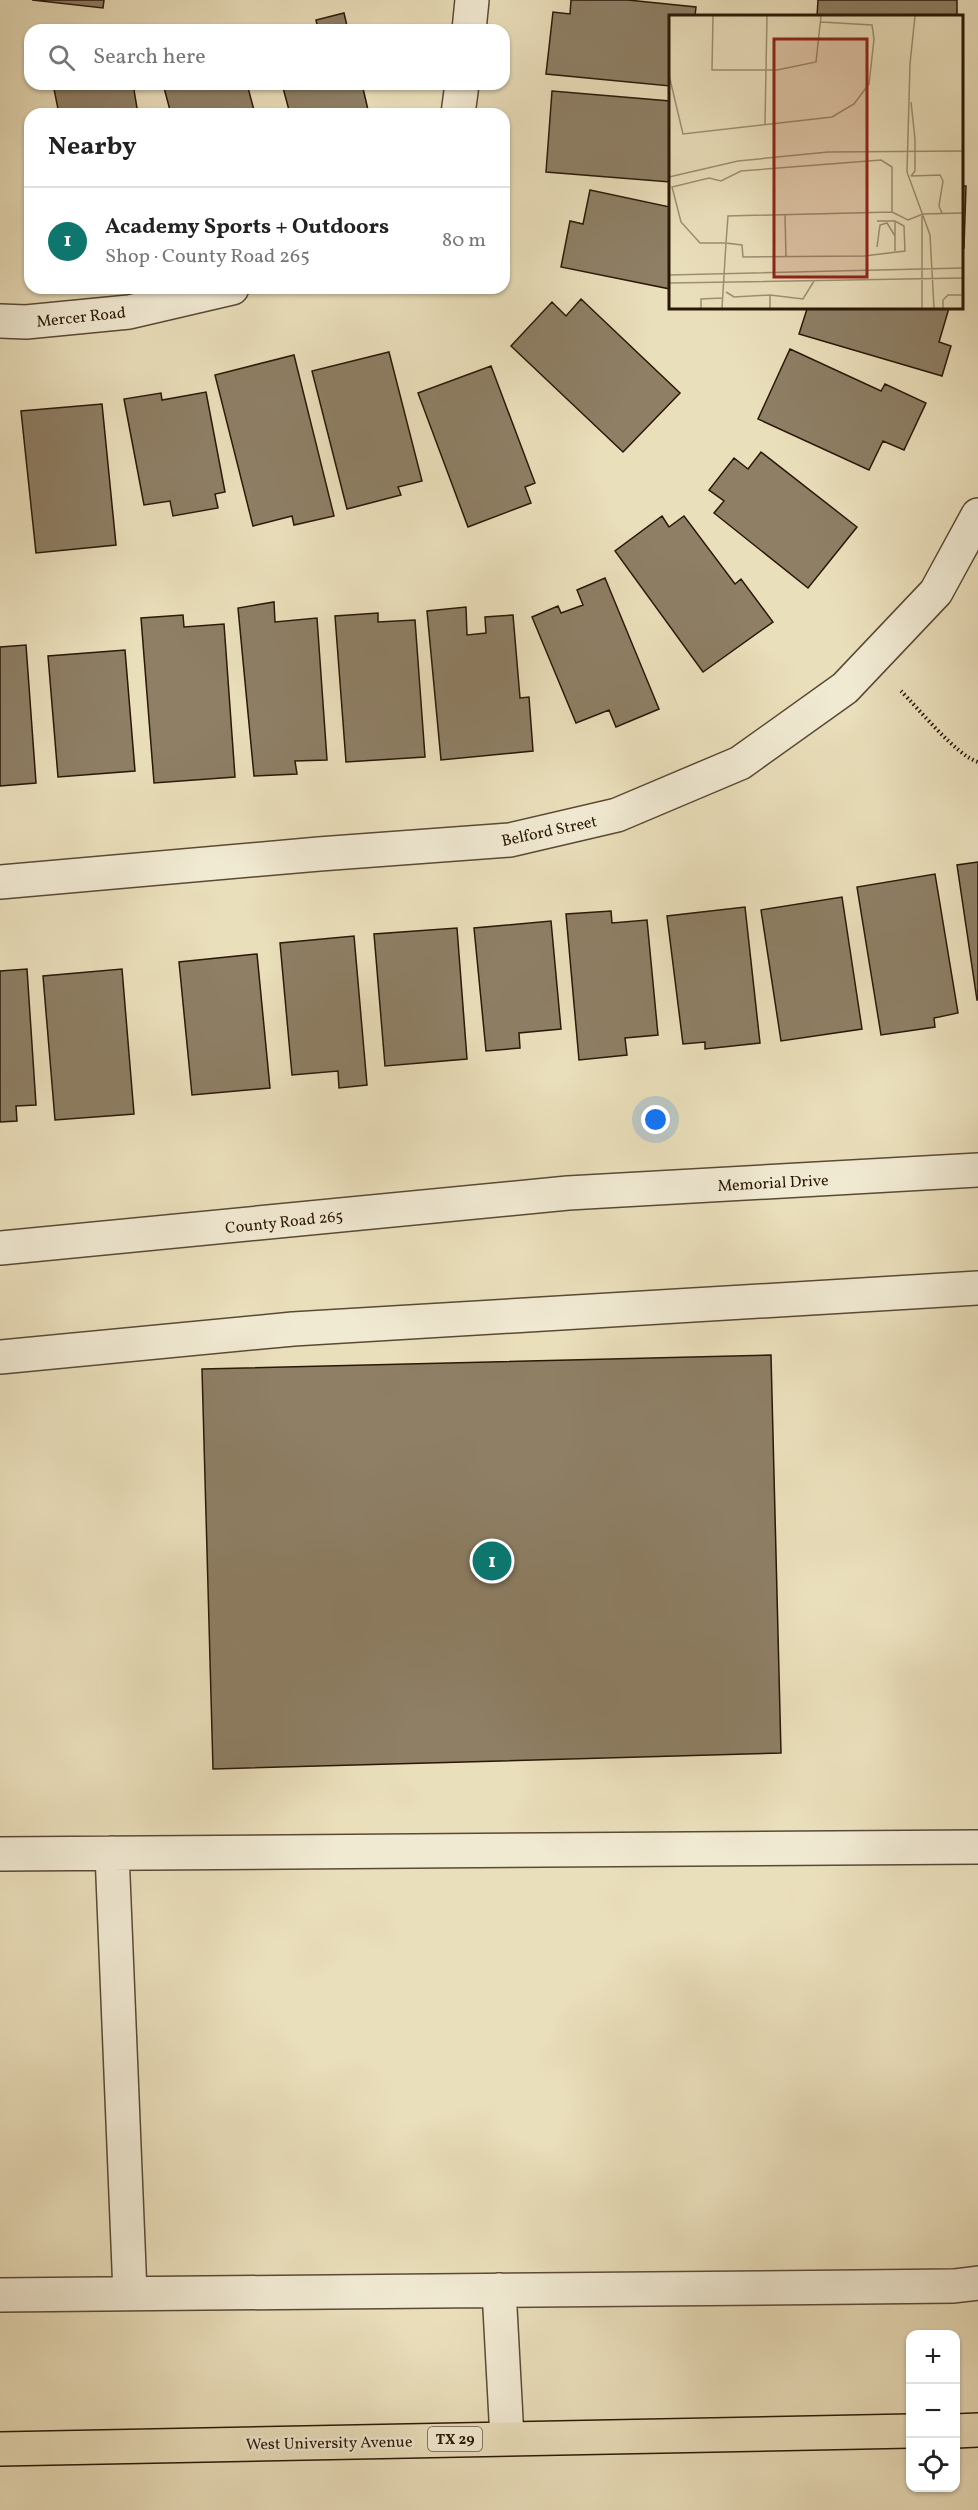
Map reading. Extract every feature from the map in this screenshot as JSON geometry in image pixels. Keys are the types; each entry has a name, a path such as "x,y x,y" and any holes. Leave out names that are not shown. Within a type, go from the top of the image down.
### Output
{"main road":[{"path":"960,2431 978,2430"},
{"name":"West University Avenue","path":"0,2449 906,2431"}],"street":[{"path":"470,24 472,0"},
{"path":"459,108 461,90"},
{"name":"Mercer Road","path":"0,321 26,322 129,312 206,294"},
{"name":"Belford Street","path":"0,882 510,840 617,815 740,763 845,688 936,592 978,515"},
{"name":"Memorial Drive","path":"568,1193 978,1170"},
{"name":"County Road 265","path":"0,1248 568,1193"},
{"path":"0,1357 292,1329 978,1288"},
{"path":"0,1854 978,1847"},
{"path":"112,1853 130,2293"},
{"path":"0,2295 954,2286 978,2283"},
{"path":"500,2290 507,2438"}],"path":[{"path":"901,691 951,742 972,760 978,762"}],"building":[{"path":"32,0 104,0 103,8"},
{"path":"571,0 628,0 696,7 695,15 669,15 669,86 546,74 553,12 570,14"},
{"path":"818,0 957,0 957,15 817,15"},
{"path":"344,13 347,24 317,24 316,20"},
{"path":"54,90 134,90 137,108 58,108"},
{"path":"165,90 249,90 253,108 169,108"},
{"path":"284,90 363,90 368,108 288,108"},
{"path":"552,91 669,101 669,182 546,172"},
{"path":"963,186 966,186 964,248"},
{"path":"590,190 669,207 669,289 561,267 570,221 583,224"},
{"path":"581,299 680,393 623,452 511,346 552,302 566,316"},
{"path":"807,309 949,309 939,342 951,346 942,376 799,334"},
{"path":"790,349 881,391 885,384 926,403 904,450 883,441 869,470 758,419"},
{"path":"389,352 422,481 398,487 401,495 347,509 312,371"},
{"path":"294,355 334,516 294,525 292,516 253,526 215,375"},
{"path":"491,366 535,483 525,487 531,503 468,527 418,393"},
{"path":"206,392 225,492 215,494 218,508 173,516 170,501 144,505 124,399 161,393 162,400"},
{"path":"102,404 116,545 36,553 21,411"},
{"path":"761,452 857,527 808,588 714,513 724,501 709,490 734,458 748,469"},
{"path":"662,516 669,527 684,516 735,584 741,579 773,622 703,672 615,551"},
{"path":"605,578 659,709 616,727 609,710 576,723 532,617 558,606 561,613 583,605 577,590"},
{"path":"274,602 275,622 317,618 327,760 295,761 297,774 254,776 238,608"},
{"path":"466,607 467,635 486,633 485,617 513,615 520,698 529,697 533,751 441,760 427,611"},
{"path":"378,613 378,622 415,620 425,757 346,762 335,616"},
{"path":"183,615 184,627 224,624 235,777 154,783 141,618"},
{"path":"26,645 36,783 0,786 0,647"},
{"path":"125,650 135,771 58,777 48,656"},
{"path":"978,862 978,1000 977,1000 957,865"},
{"path":"935,874 958,1013 934,1018 935,1027 881,1035 857,887"},
{"path":"842,897 862,1029 781,1041 761,910"},
{"path":"745,907 760,1043 705,1049 705,1042 683,1044 667,916"},
{"path":"611,911 612,923 647,920 658,1035 625,1038 627,1055 579,1060 566,914"},
{"path":"551,921 561,1029 519,1033 520,1048 486,1051 474,928"},
{"path":"457,928 467,1059 385,1066 374,934"},
{"path":"354,936 367,1085 339,1088 338,1071 292,1075 280,943"},
{"path":"257,954 270,1088 192,1095 179,962"},
{"path":"27,969 36,1105 16,1106 17,1121 0,1122 0,971"},
{"path":"122,969 134,1114 55,1120 43,976"},
{"path":"771,1355 781,1753 213,1769 202,1369"}],"place":[{"name":"Academy Sports + Outdoors","path":"492,1561"}]}
